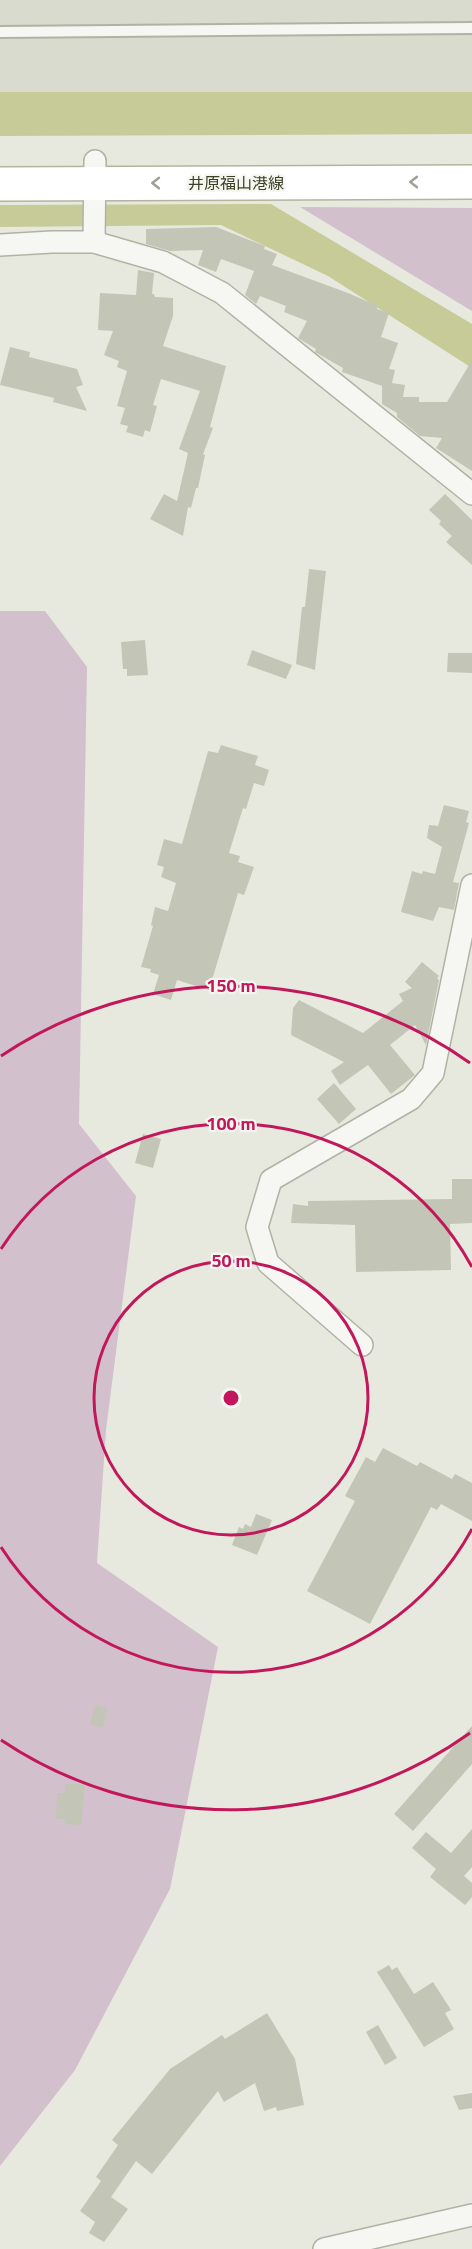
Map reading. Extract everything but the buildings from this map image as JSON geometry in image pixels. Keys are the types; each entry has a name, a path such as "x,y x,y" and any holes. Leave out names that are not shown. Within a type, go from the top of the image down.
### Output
{"main road":[{"name":"井原福山港線","path":"0,184 95,181 472,159"},
{"name":"井原福山港線","path":"0,162 95,181 472,182"}],"street":[{"path":"95,181 95,238"},
{"path":"0,245 95,238 163,262 222,293 472,494"},
{"path":"362,1345 268,1263 257,1227 271,1179 411,1100 433,1072 472,885"},
{"path":"324,2249 472,2215"}],"lane":[{"path":"0,32 472,28"}],"shaded area":[{"path":"0,0 472,0 472,102 0,104"},
{"path":"0,92 472,92 472,134 0,136"},
{"path":"271,204 472,324 472,368 328,276 221,225 0,227 0,205"},
{"path":"300,207 472,208 472,311"},
{"path":"0,611 45,611 87,667 79,1124 136,1196 106,1430 97,1563 218,1647 170,1889 75,2070 0,2166"}]}
